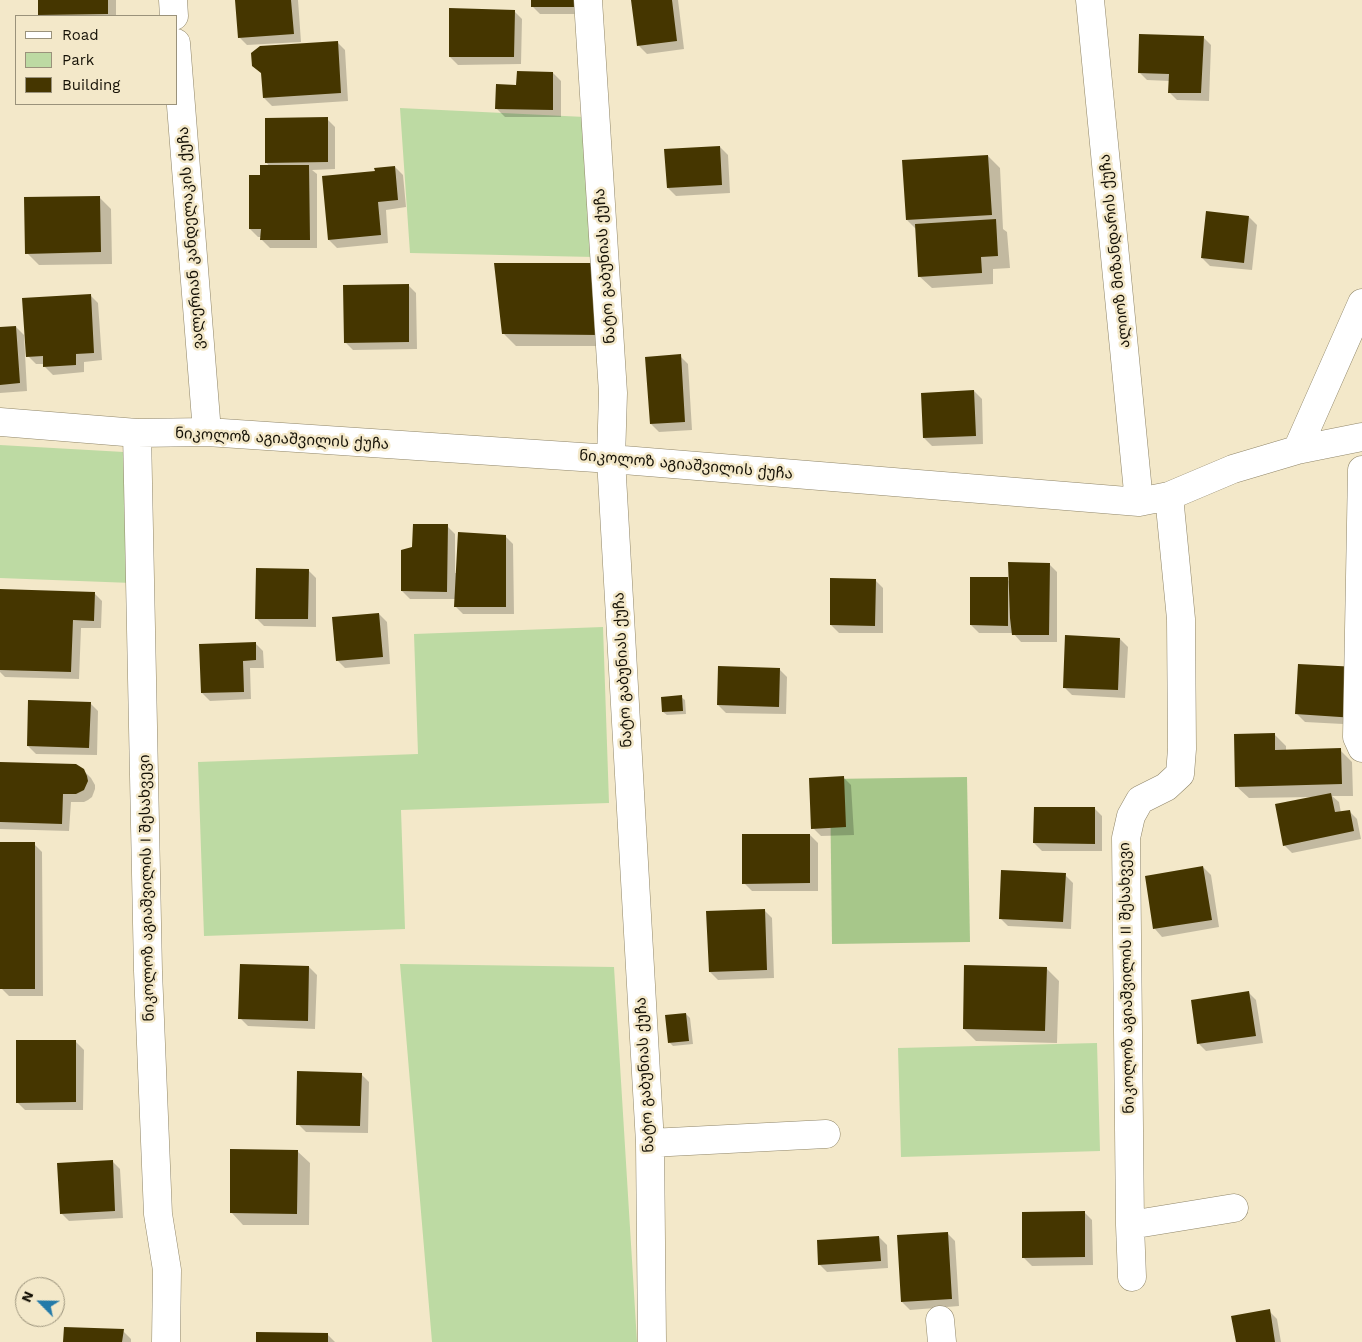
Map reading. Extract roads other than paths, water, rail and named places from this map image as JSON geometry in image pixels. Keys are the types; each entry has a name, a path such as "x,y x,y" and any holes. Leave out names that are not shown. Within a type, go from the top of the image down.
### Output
{"street":[{"path":"173,0 174,15"},
{"name":"ნატო გაბუნიას ქუჩა","path":"588,0 613,393 611,459 650,1143 652,1341"},
{"name":"ალიოზ მიზანდარის ქუჩა","path":"1090,0 1139,502"},
{"name":"ვალერიან კანდელაკის ქუჩა","path":"178,68 207,432"},
{"path":"1297,450 1362,303"},
{"name":"ნიკოლოზ აგიაშვილის ქუჩა","path":"0,422 137,433 207,432 611,459 1139,502 1169,496 1233,469 1297,450 1362,436"},
{"name":"ნიკოლოზ აგიაშვილის I შესახვევი","path":"137,433 148,971 158,1214 166,1270 166,1342"},
{"path":"1362,470 1357,737 1362,748"},
{"name":"ნიკოლოზ აგიაშვილის II შესახვევი","path":"1132,1277 1126,838 1131,816 1140,800 1166,787 1180,774 1182,749 1181,619 1169,496"},
{"path":"650,1143 826,1134"},
{"path":"1130,1225 1234,1208"}]}
